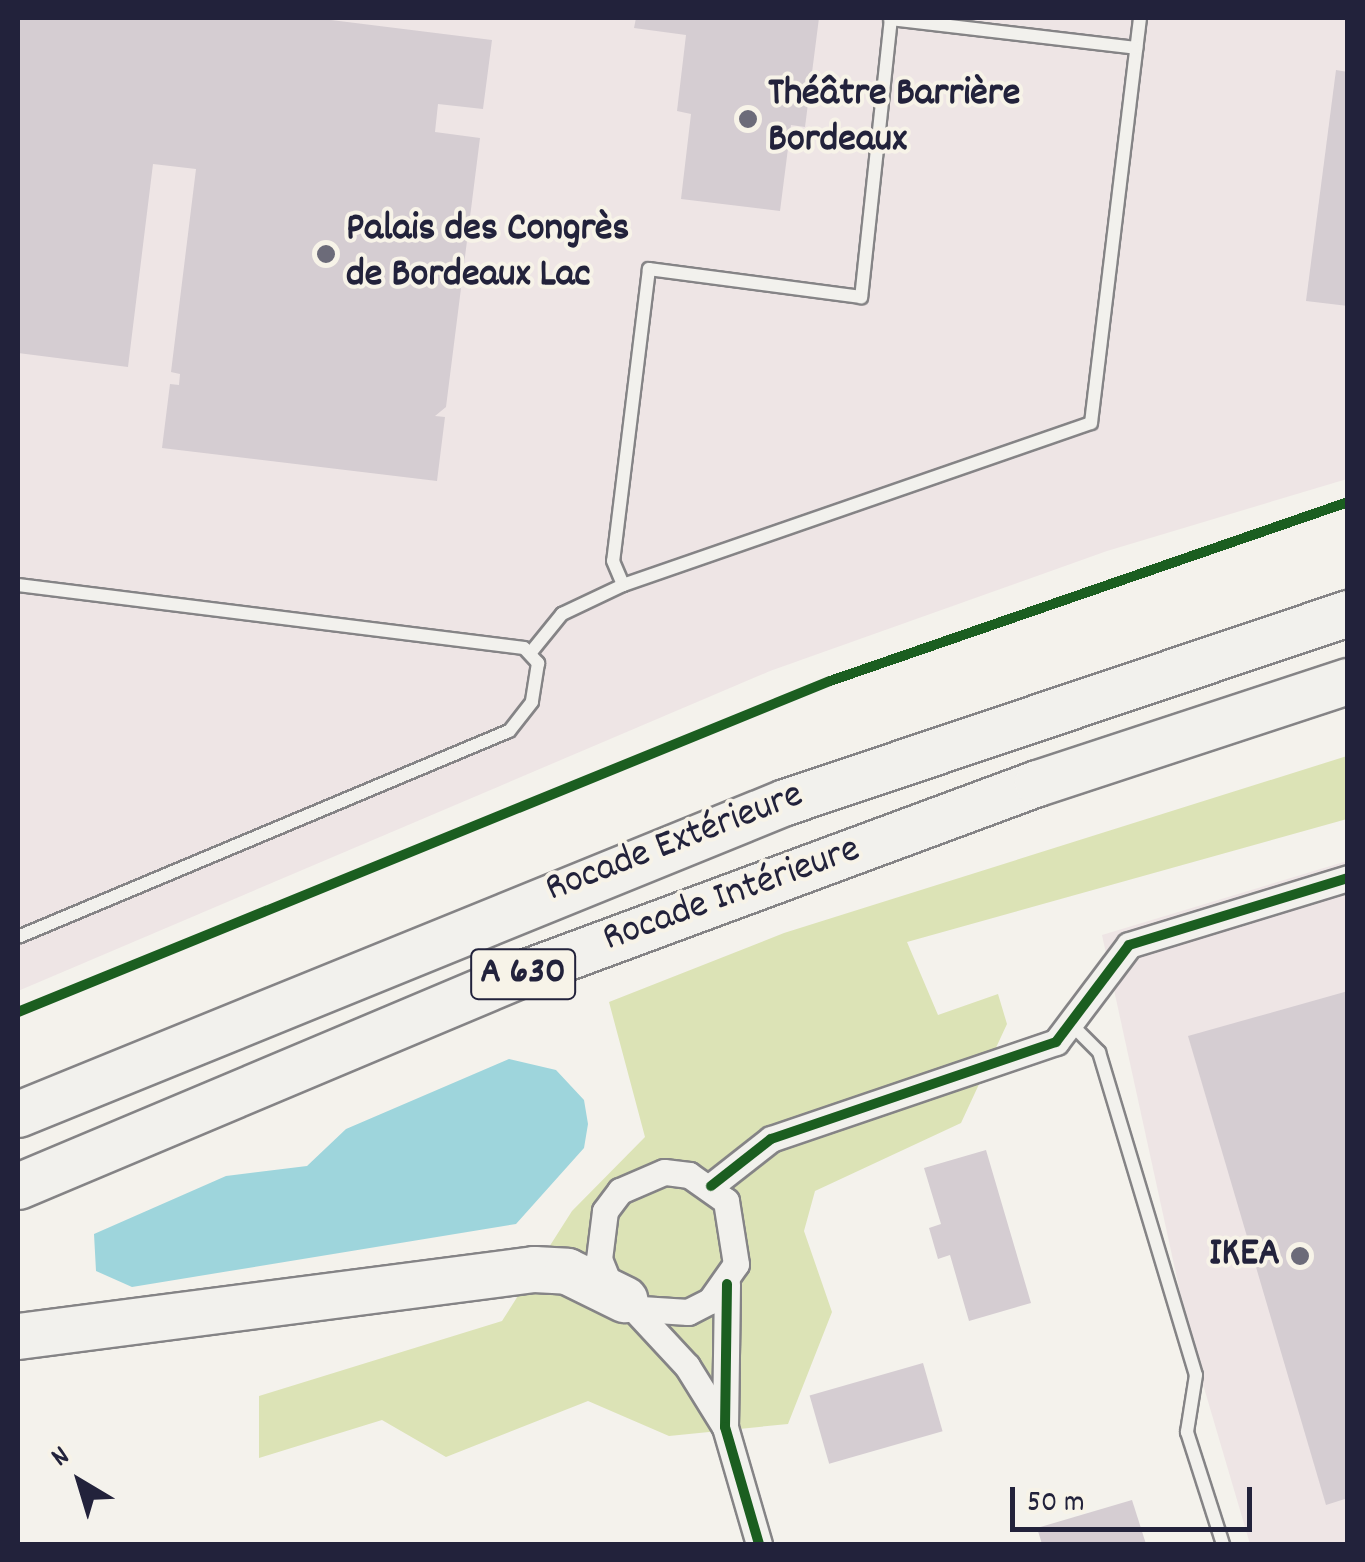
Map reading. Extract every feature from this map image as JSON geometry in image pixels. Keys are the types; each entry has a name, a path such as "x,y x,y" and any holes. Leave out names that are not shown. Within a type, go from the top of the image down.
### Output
{"highway":[{"path":"1022,720 1348,589"},
{"name":"Rocade Extérieure","path":"18,1114 454,930 1022,720 1348,613"},
{"name":"Rocade Intérieure","path":"18,1186 520,974 1037,783 1348,681"},
{"path":"1037,783 1348,709"},
{"path":"18,1336 534,1269 579,1274 632,1304"}],"street":[{"path":"710,1186 771,1139 1036,1052 1073,1026 1098,975 1129,945 1348,878"},
{"path":"724,1427 598,1258 606,1211 620,1191 664,1172 710,1186 736,1221 727,1284 724,1427 759,1544"},
{"path":"632,1304 688,1312 727,1284"}],"lane":[{"path":"623,586 613,561 649,268 861,297 891,18 1136,48"},
{"path":"18,938 509,731 532,702 532,651 562,614 623,586 1091,422 1140,18"},
{"path":"18,585 532,651"},
{"path":"1073,1026 1099,1052 1196,1375 1187,1432 1223,1544"}],"shaded area":[{"path":"18,18 1347,18 1347,479 1107,551 770,671 18,991"},
{"path":"1347,861 1347,1544 1250,1544 1192,1347 1102,935"}],"green space":[{"path":"1347,756 1347,819 907,942 938,1015 998,994 1007,1024 961,1123 815,1191 804,1231 832,1312 788,1424 669,1436 588,1401 446,1457 382,1420 259,1458 259,1396 502,1321 572,1211 645,1137 609,1002 784,933"}],"water":[{"path":"509,1059 556,1070 584,1100 588,1124 584,1148 516,1224 132,1287 96,1271 94,1234 226,1176 307,1166 346,1129"}],"building":[{"name":"Palais des Congrès de Bordeaux Lac","path":"18,18 315,18 492,40 483,109 438,104 435,132 480,138 446,407 435,416 445,417 437,481 162,448 170,384 179,385 180,374 171,372 196,169 153,164 128,367 18,353"},
{"name":"Théâtre Barrière Bordeaux","path":"636,18 819,18 805,127 791,125 780,211 681,199 691,114 677,111 686,35 634,28"},
{"path":"1336,70 1348,72 1348,306 1306,301"},
{"name":"IKEA","path":"1348,991 1348,1498 1326,1505 1188,1036"},
{"path":"986,1150 1031,1303 969,1321 950,1255 938,1259 929,1228 941,1224 924,1168"},
{"path":"923,1363 943,1431 829,1464 810,1396"},
{"path":"1132,1500 1146,1544 1042,1544 1037,1528"}],"cycle path":[{"path":"18,1012 830,681 1348,502"},
{"path":"711,1186 771,1139 1056,1042 1129,945 1348,878"},
{"path":"727,1284 725,1427 759,1544"}],"place":[{"name":"Théâtre Barrière Bordeaux","path":"748,119"},
{"name":"Palais des Congrès de Bordeaux Lac","path":"326,254"},
{"name":"IKEA","path":"1300,1256"}]}
